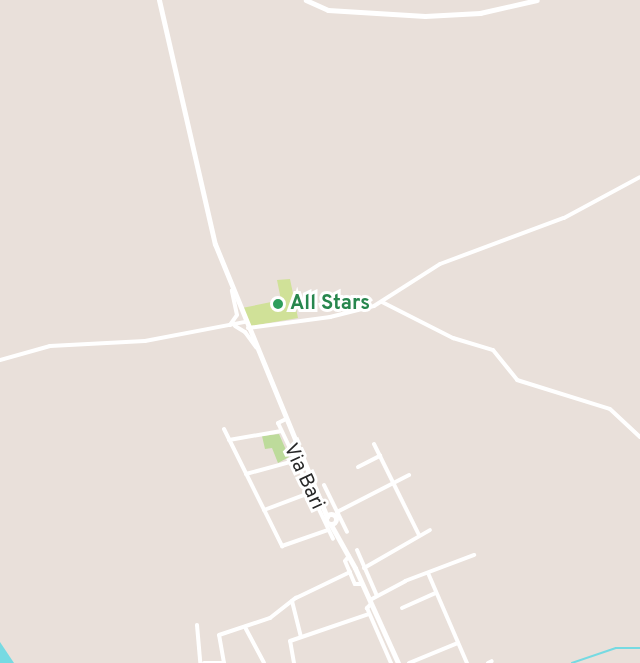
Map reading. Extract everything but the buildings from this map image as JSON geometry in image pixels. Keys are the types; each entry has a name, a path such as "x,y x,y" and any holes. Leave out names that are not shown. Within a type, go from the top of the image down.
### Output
{"main road":[{"name":"Via Bari","path":"159,0 199,186 232,291 323,504 398,663"}],"street":[{"path":"306,0 328,10 395,15 458,15 537,0"},
{"path":"248,328 343,315 381,302 440,264 564,218 640,177"},
{"path":"232,291 235,324 245,332 256,347"},
{"path":"381,302 453,338 493,350 516,380 610,409 640,437"},
{"path":"0,360 50,346 145,341 245,321"},
{"name":"Via Bari","path":"286,419 278,422 309,493 332,520 347,532"},
{"path":"224,429 282,546 409,475"},
{"path":"229,440 281,431"},
{"path":"286,441 294,438"},
{"path":"374,444 419,535"},
{"path":"358,467 380,456"},
{"path":"246,474 294,461"},
{"name":"Via Bari","path":"324,485 332,520 333,539"},
{"path":"264,510 309,493"},
{"path":"197,625 202,663 224,663 219,636 246,629 274,617 292,601 364,566 430,530"},
{"path":"357,550 377,596"},
{"path":"391,663 367,607 377,596 474,555"},
{"path":"428,573 466,663"},
{"path":"362,583 369,578"},
{"path":"402,608 436,593"},
{"path":"292,601 301,637"},
{"path":"294,663 290,641 369,614"},
{"path":"246,629 264,663"},
{"path":"409,663 458,643"}],"green space":[{"name":"All Stars","path":"290,279 298,318 251,326 242,308 281,300 277,280"},
{"path":"279,434 289,457 278,463 272,448 265,449 262,436"}],"water":[{"path":"0,642 14,663 0,663"}],"waterway":[{"path":"572,663 616,648 640,648"}],"place":[{"name":"All Stars","path":"278,304"}]}
